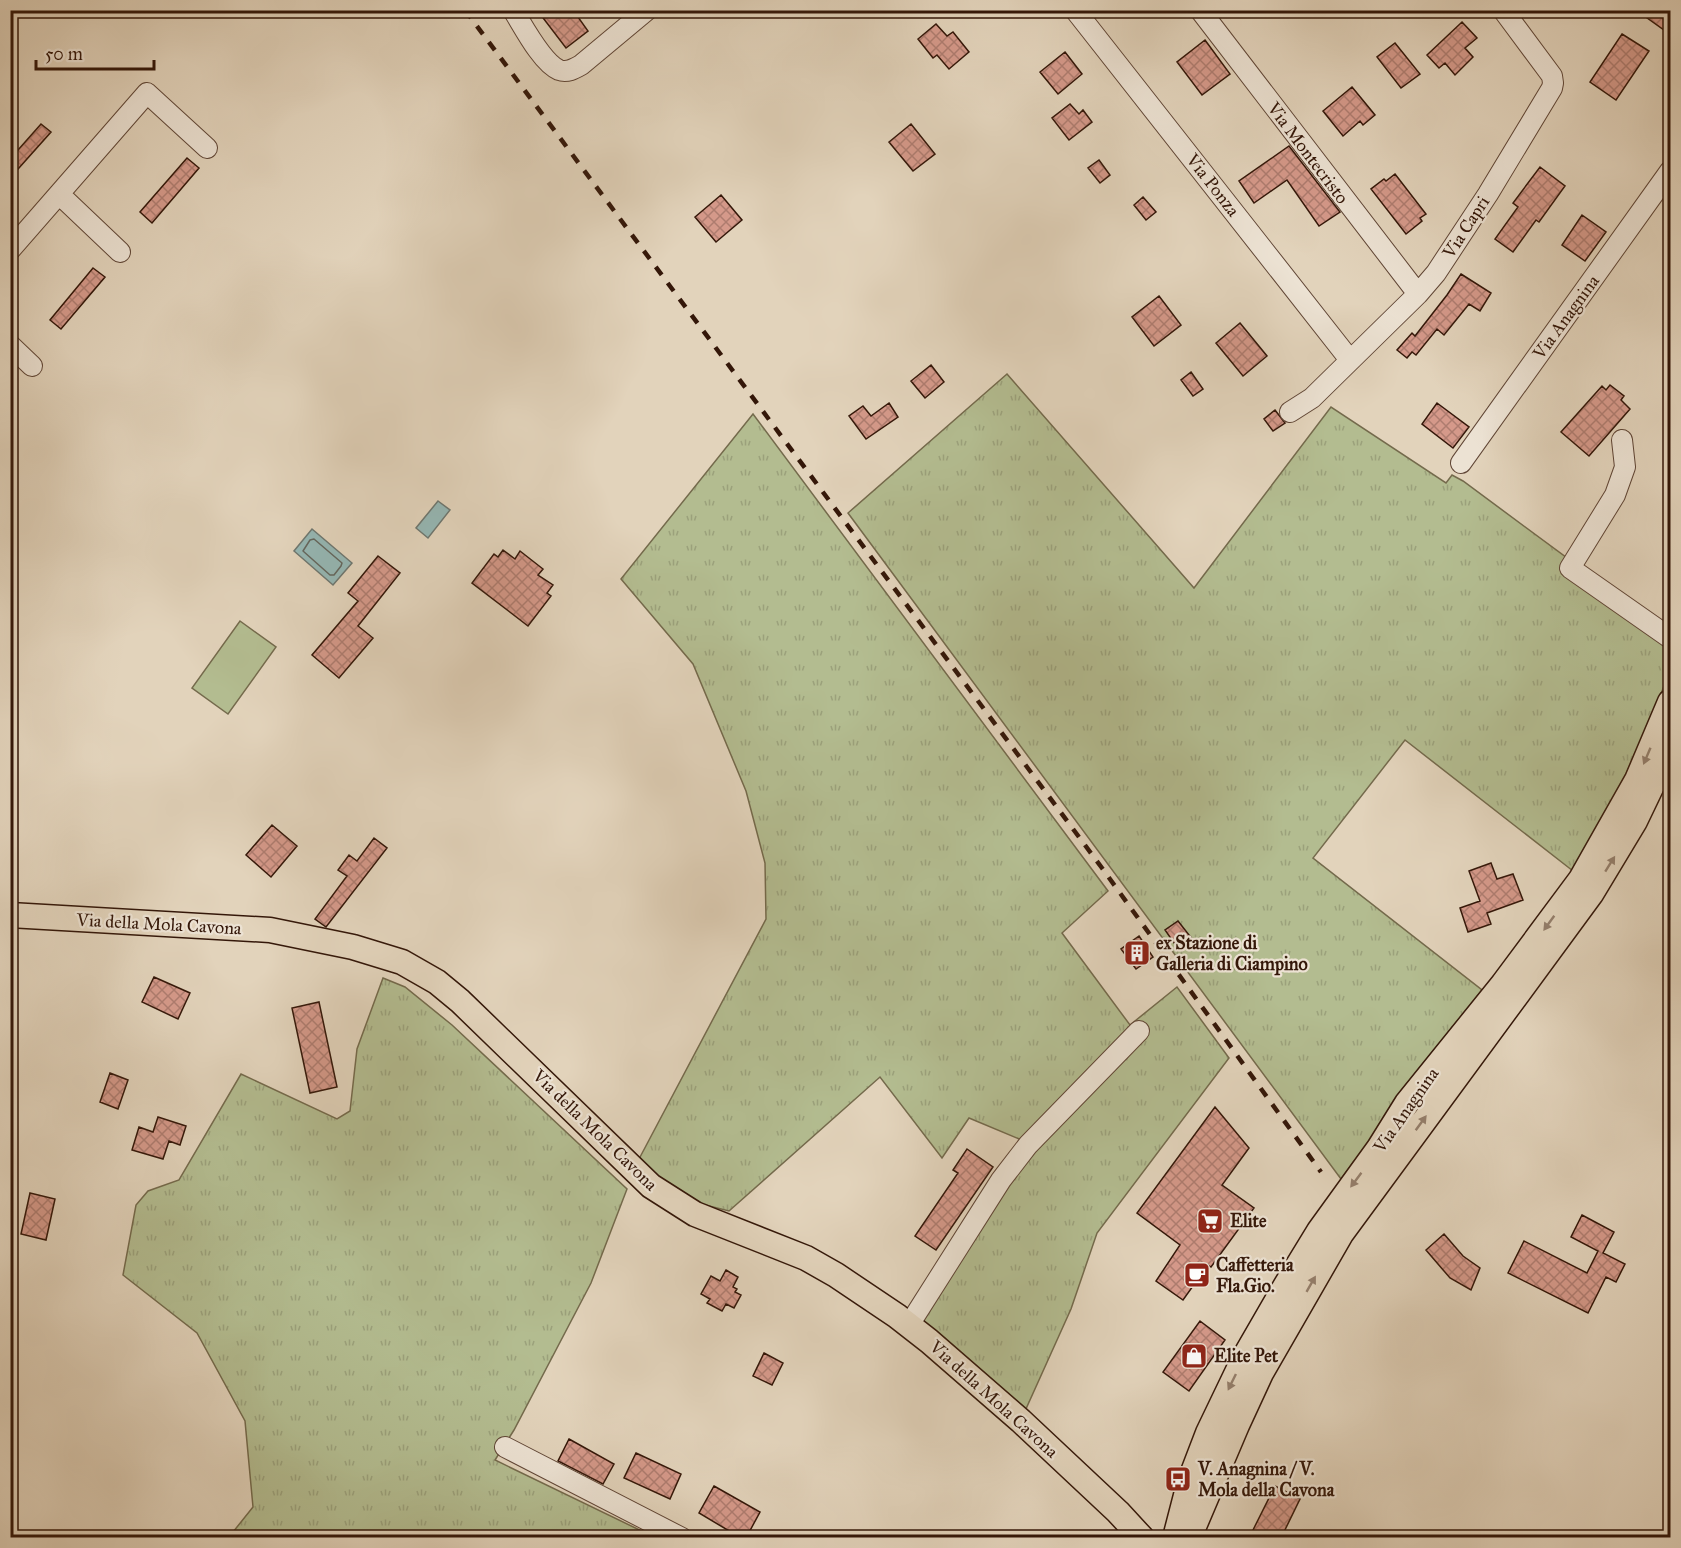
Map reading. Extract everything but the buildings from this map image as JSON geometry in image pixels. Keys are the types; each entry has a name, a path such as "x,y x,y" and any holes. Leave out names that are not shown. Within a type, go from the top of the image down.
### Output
{"main road":[{"name":"Via Anagnina","path":"1189,1538 1240,1417 1268,1359 1284,1310 1319,1231 1379,1148 1407,1103 1503,984 1581,879 1627,800 1671,702"},
{"name":"Via Anagnina","path":"1175,1538 1192,1474 1208,1433 1236,1374 1591,894 1635,821 1671,748"},
{"name":"Via della Mola Cavona","path":"10,915 270,930 353,947 402,962 437,982 460,1001 657,1191 695,1214 806,1258 836,1275 909,1325 1021,1421 1112,1506 1142,1538"}],"street":[{"path":"513,10 547,60 560,70 570,71 581,65 647,10"},
{"name":"Via Ponza","path":"1075,10 1350,360"},
{"name":"Via Montecristo","path":"1200,10 1418,294"},
{"name":"Via Capri","path":"1290,412 1312,398 1418,294 1436,273 1488,194 1553,85 1552,76 1503,10"},
{"path":"10,250 147,93 207,148"},
{"name":"Via Anagnina","path":"1461,463 1671,171"},
{"path":"59,194 120,252"},
{"path":"10,345 32,366"},
{"path":"1622,440 1625,467 1615,495 1570,568 1671,638"},
{"path":"909,1325 1001,1180 1028,1144 1139,1030"},
{"path":"505,1447 682,1538"}],"green space":[{"path":"1007,374 1194,588 1331,407 1446,483 1452,475 1463,481 1670,634 1670,670 1656,707 1613,803 1573,871 1405,740 1313,858 1482,990 1341,1179 848,513"},
{"path":"753,414 1108,891 1062,933 1130,1025 1177,987 1229,1058 1097,1233 1071,1309 1025,1411 921,1324 1001,1191 1036,1146 969,1118 942,1158 880,1077 729,1211 697,1203 674,1192 639,1159 766,919 765,863 746,791 693,664 621,579"},
{"path":"240,621 276,647 228,714 192,688"},
{"path":"383,978 405,987 452,1025 627,1189 591,1283 514,1430 495,1460 654,1537 229,1537 253,1507 245,1421 197,1333 123,1275 136,1205 148,1191 179,1180 241,1074 337,1119 350,1111 357,1049"}],"water":[{"path":"438,501 450,510 428,538 416,528"},
{"path":"312,529 352,563 333,585 294,551"}],"railway":[{"path":"465,10 1102,868 1321,1172"}],"place":[{"name":"ex Stazione di Galleria di Ciampino","path":"1137,953"},
{"name":"Elite","path":"1210,1221"},
{"name":"Caffetteria Fla.Gio.","path":"1197,1275"},
{"name":"Elite Pet","path":"1194,1356"},
{"name":"V. Anagnina / V. Mola della Cavona","path":"1178,1479"}]}
